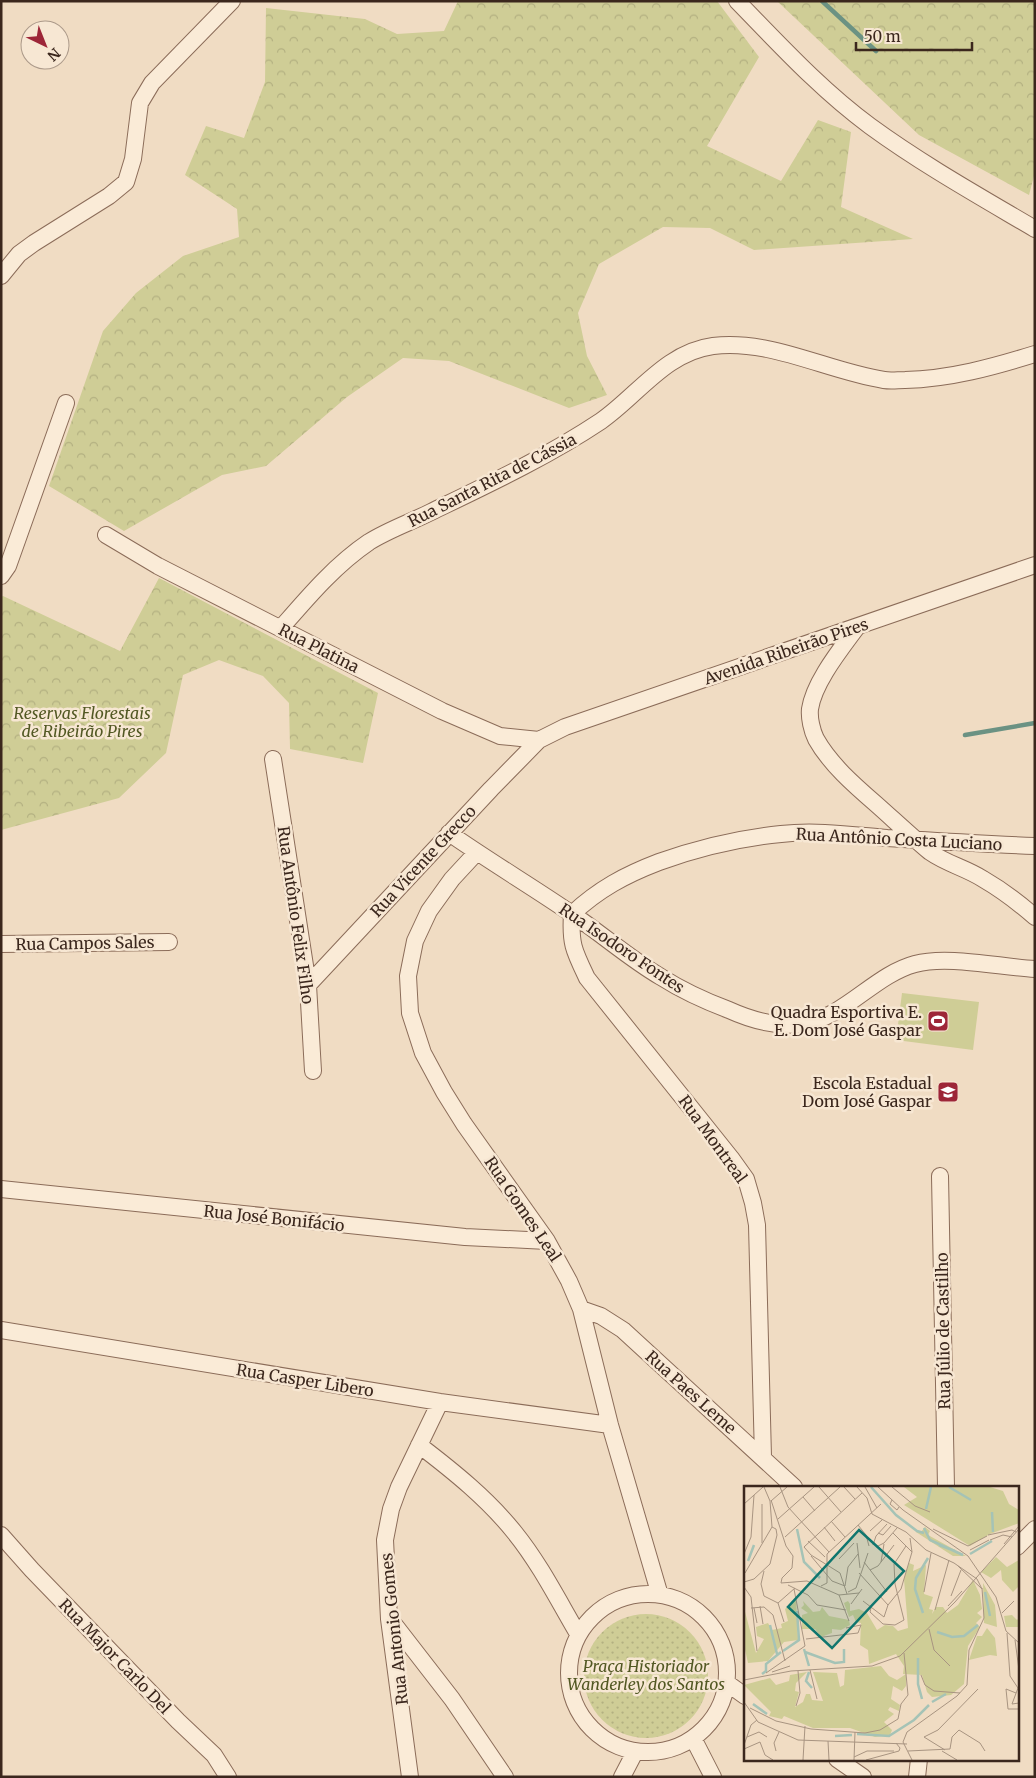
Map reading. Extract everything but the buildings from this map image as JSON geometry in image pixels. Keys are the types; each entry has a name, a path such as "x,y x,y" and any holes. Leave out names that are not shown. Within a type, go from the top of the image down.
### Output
{"street":[{"path":"1,276 19,254 110,196 126,182 133,159 140,103 152,83 232,1"},
{"path":"736,1 821,84 869,125 926,165 1035,229"},
{"name":"Rua Santa Rita de Cássia","path":"281,628 334,570 370,541 532,463 572,440 611,414 659,371 685,353 713,346 744,346 772,350 885,380 926,380 969,372 1035,354"},
{"path":"1,576 8,566 66,403"},
{"name":"Rua Platina","path":"106,535 158,566 442,711 500,736 539,740"},
{"name":"Avenida Ribeirão Pires","path":"539,740 565,727 1035,565"},
{"path":"857,627 831,663 815,694 810,710 811,724 816,739 851,782 915,840 943,861 982,878 1035,916"},
{"name":"Rua Vicente Grecco","path":"308,985 449,833 539,740"},
{"name":"Rua Antônio Felix Filho","path":"274,759 308,985 313,1071"},
{"name":"Rua Isodoro Fontes","path":"449,833 572,914 660,977 703,1000 745,1017 776,1024 803,1024 825,1016 854,1000 887,976 914,964 942,960 1035,968"},
{"name":"Rua Antônio Costa Luciano","path":"572,914 588,899 632,873 676,856 729,842 783,834 836,834 1035,846"},
{"name":"Rua Gomes Leal","path":"477,852 452,879 429,911 415,941 408,976 410,1013 423,1053 444,1092 464,1124 547,1241 569,1281 581,1309 610,1425 660,1592"},
{"name":"Rua Montreal","path":"572,914 571,936 576,955 587,978 725,1150 746,1179 757,1226 763,1458"},
{"name":"Rua Campos Sales","path":"1,944 169,942"},
{"name":"Rua Júlio de Castilho","path":"940,1176 946,1486"},
{"name":"Rua José Bonifácio","path":"1,1189 465,1238 547,1241"},
{"name":"Rua Paes Leme","path":"581,1309 601,1316 623,1330 793,1486"},
{"name":"Rua Casper Libero","path":"1,1330 440,1402 610,1425"},
{"name":"Rua Antonio Gomes","path":"410,1777 389,1619 385,1540 391,1509 440,1402"},
{"path":"419,1445 455,1472 486,1501 515,1533 578,1634"},
{"path":"1018,1546 1035,1529"},
{"name":"Rua Major Carlo Del","path":"1,1534 45,1583 178,1721 214,1755 228,1777"},
{"path":"660,1592 687,1604 702,1615 714,1629 723,1646 727,1664 727,1683 721,1704 713,1717 693,1738 675,1747 655,1752 635,1752 616,1746 596,1734 582,1718 572,1698 568,1677 570,1654 578,1634 591,1617 608,1604 628,1596 660,1592"},
{"path":"389,1619 452,1699 505,1777"},
{"path":"727,1683 744,1695"},
{"path":"693,1738 713,1777"},
{"path":"622,1777 635,1752"},
{"path":"838,1760 863,1777"},
{"path":"917,1777 919,1760"}],"green space":[{"path":"458,1 717,1 759,57 707,146 781,181 818,120 851,132 841,207 913,239 754,250 710,228 663,227 599,264 578,313 587,356 607,395 569,408 449,361 403,358 347,397 266,466 222,475 124,531 49,486 103,331 136,293 183,256 239,237 237,209 185,175 206,126 244,138 265,82 266,8 365,19 397,34 444,31"},
{"path":"777,1 1035,1 1035,172 1029,195 919,135"},
{"name":"Reservas Florestais de Ribeirão Pires","path":"159,578 378,693 363,763 290,749 289,703 263,676 219,660 183,675 166,753 119,798 1,830 1,597 3,596 120,651"},
{"name":"Quadra Esportiva E. E. Dom José Gaspar","path":"902,993 979,1002 973,1050 896,1040"},
{"name":"Praça Historiador Wanderley dos Santos","path":"646,1614 670,1618 690,1632 704,1652 708,1676 704,1700 690,1720 670,1734 646,1738 622,1734 602,1720 588,1700 584,1676 588,1652 602,1632 622,1618"}],"waterway":[{"path":"822,1 876,51"},
{"path":"965,735 1035,723"}],"place":[{"name":"Quadra Esportiva E. E. Dom José Gaspar","path":"938,1021"},
{"name":"Escola Estadual Dom José Gaspar","path":"948,1092"}]}
